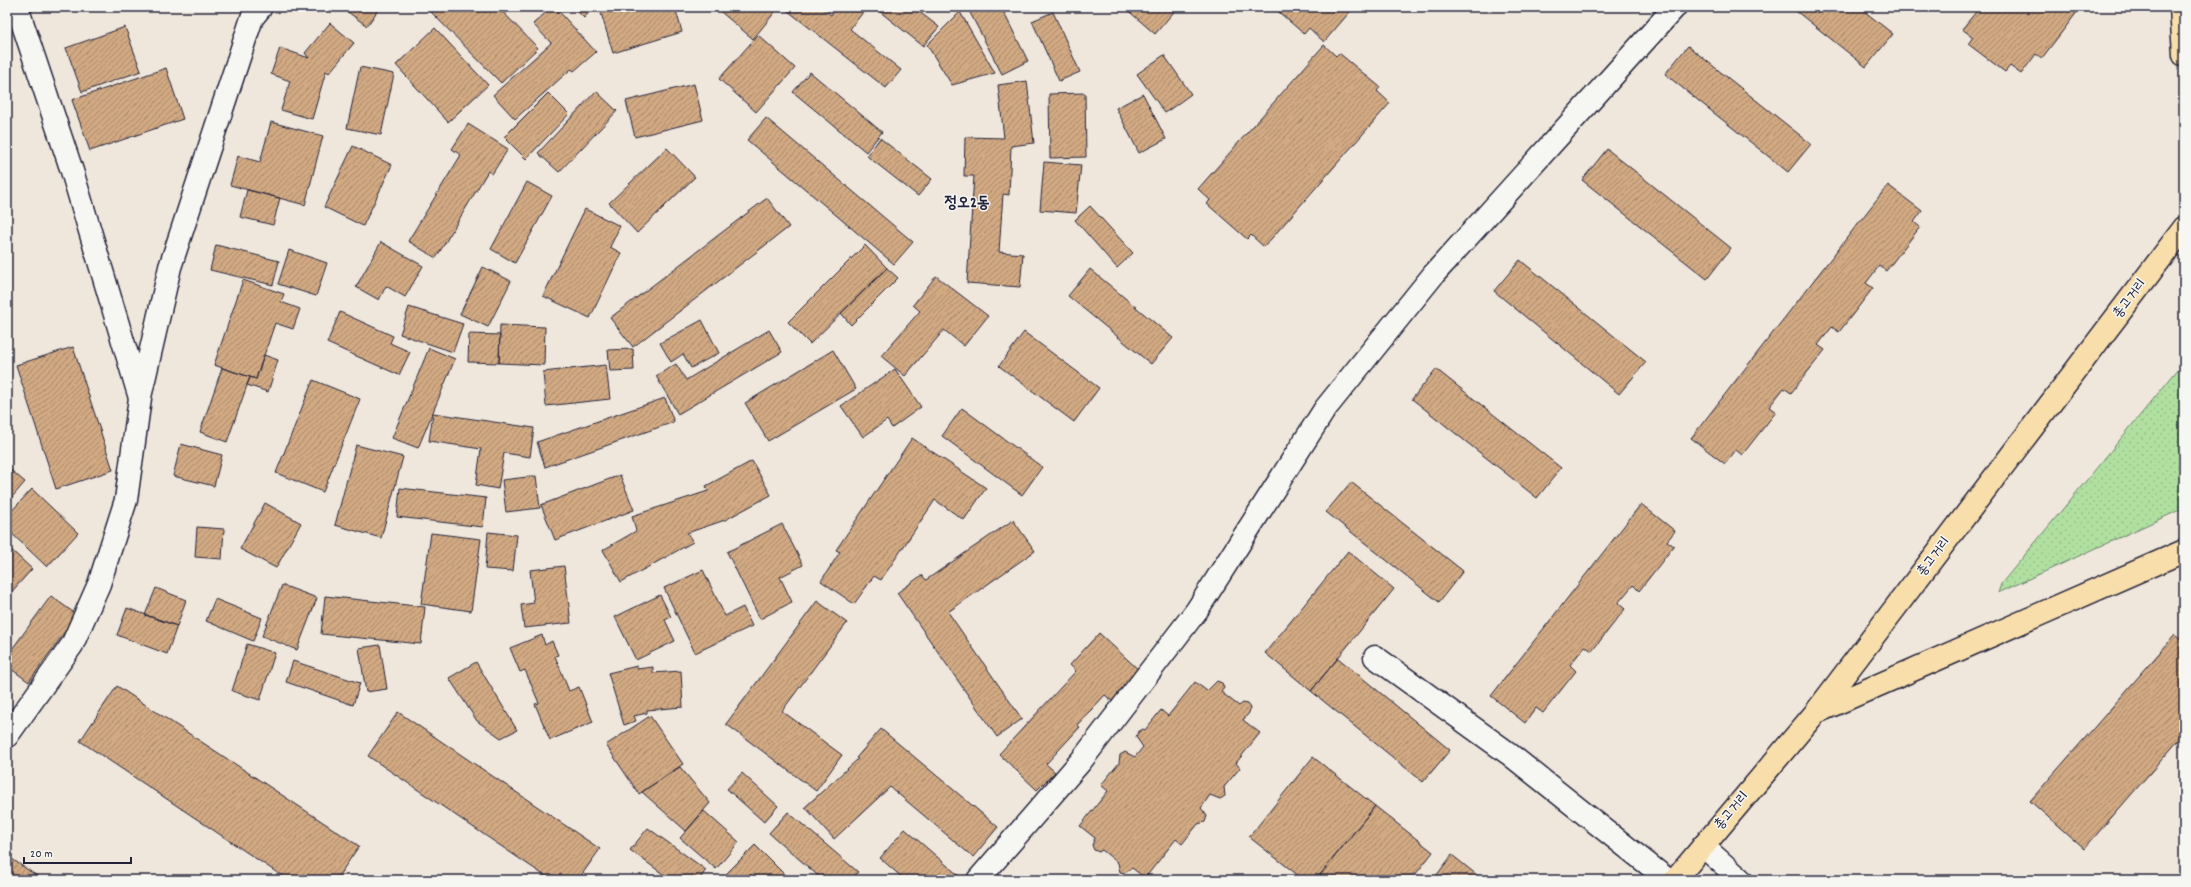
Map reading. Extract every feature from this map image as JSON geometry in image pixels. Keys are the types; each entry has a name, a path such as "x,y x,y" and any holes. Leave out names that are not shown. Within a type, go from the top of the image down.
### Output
{"main road":[{"path":"2181,7 2184,54"},
{"name":"총고거리","path":"1675,880 1816,712 2184,228"},
{"path":"1816,712 2184,551"}],"street":[{"path":"17,7 72,171 140,398"},
{"path":"7,736 72,645 99,584 126,500 140,398 170,267 252,18 261,7"},
{"path":"978,880 1081,761 1197,610 1325,409 1434,274 1675,7"},
{"path":"1375,657 1508,753 1668,880"},
{"path":"1703,846 1741,880"}],"green space":[{"path":"2184,362 2184,508 1998,593 2001,584"}],"building":[{"path":"341,7 380,7 367,26"},
{"path":"436,7 498,7 538,48 501,83 431,12"},
{"path":"552,7 555,7 596,52 574,71 571,69 515,119 493,95 551,43 533,24"},
{"path":"573,7 594,7 584,18"},
{"path":"621,7 675,7 682,32 613,53 601,13"},
{"path":"715,7 769,7 775,12 753,39"},
{"path":"783,7 821,7 831,15 837,7 867,7 850,29 901,70 886,88"},
{"path":"874,7 913,7 939,27 923,46"},
{"path":"967,7 1001,7 1028,61 1002,74"},
{"path":"1124,7 1178,7 1155,34"},
{"path":"1273,7 1354,7 1324,42 1309,28 1304,34"},
{"path":"1791,7 1859,7 1893,34 1866,67"},
{"path":"1980,7 2081,7 2042,58 2036,54 2021,74 2010,66 2005,72 1968,44 1973,37 1962,29"},
{"path":"960,12 995,73 952,85 927,45"},
{"path":"1053,12 1080,72 1059,81 1032,21"},
{"path":"330,23 354,43 329,73 326,71 312,119 281,110 290,81 271,74 280,48 309,58 305,53"},
{"path":"125,27 141,71 82,92 66,48"},
{"path":"435,28 488,85 448,122 396,65"},
{"path":"758,35 795,68 756,112 719,79"},
{"path":"1324,45 1336,56 1339,53 1380,87 1377,91 1390,103 1264,247 1251,235 1247,239 1207,204 1210,200 1198,189"},
{"path":"1688,46 1811,144 1788,172 1665,74"},
{"path":"1164,55 1191,94 1165,113 1137,74"},
{"path":"360,67 394,74 381,135 347,128"},
{"path":"166,68 183,119 90,151 72,100"},
{"path":"810,72 882,132 866,152 793,92"},
{"path":"1027,81 1034,143 1011,146 1009,195 1003,194 999,252 1023,254 1020,287 967,283 974,176 964,176 965,137 1004,138 998,85"},
{"path":"694,84 703,120 635,137 626,101"},
{"path":"596,91 617,111 559,172 538,153"},
{"path":"548,93 569,114 526,159 504,137"},
{"path":"1085,93 1086,157 1050,158 1049,94"},
{"path":"1143,94 1166,139 1139,153 1116,108"},
{"path":"766,118 913,242 894,264 747,140"},
{"path":"271,122 323,136 305,205 230,185 238,156 260,162"},
{"path":"468,124 508,149 492,174 488,171 436,258 408,241 461,155 452,149"},
{"path":"880,138 932,179 918,196 867,156"},
{"path":"353,146 392,165 363,226 324,207"},
{"path":"667,148 695,177 637,233 609,203"},
{"path":"1607,149 1731,248 1707,279 1582,180"},
{"path":"1044,162 1081,165 1076,213 1040,210"},
{"path":"527,182 552,196 515,263 491,249"},
{"path":"1888,185 1922,211 1914,222 1920,227 1886,271 1879,266 1866,283 1873,288 1839,332 1832,327 1818,345 1825,350 1791,393 1784,388 1769,407 1776,412 1742,455 1736,450 1725,464 1691,438"},
{"path":"247,190 280,198 273,225 240,217"},
{"path":"767,198 789,227 633,347 610,318"},
{"path":"1090,206 1133,253 1117,268 1075,220"},
{"path":"585,209 620,226 610,247 621,253 590,318 543,296"},
{"path":"381,242 423,266 405,297 386,286 379,300 356,287"},
{"path":"216,245 279,261 273,285 210,270"},
{"path":"865,245 887,268 810,344 788,322"},
{"path":"289,250 327,263 316,296 278,284"},
{"path":"1520,260 1646,362 1619,394 1494,291"},
{"path":"483,267 511,281 488,327 460,314"},
{"path":"887,268 898,278 851,325 841,313"},
{"path":"1090,269 1173,338 1151,364 1068,296"},
{"path":"936,276 988,316 964,346 944,330 905,376 881,356 920,311 913,305"},
{"path":"243,280 284,294 281,302 300,309 293,329 275,323 256,379 214,365"},
{"path":"409,307 463,324 453,352 400,334"},
{"path":"340,312 393,336 390,343 410,352 399,375 327,343"},
{"path":"702,320 719,353 691,368 683,354 671,362 660,343"},
{"path":"500,325 545,327 544,365 499,363"},
{"path":"769,330 782,352 678,414 656,376 676,364 686,380"},
{"path":"1024,332 1099,388 1074,422 999,366"},
{"path":"469,334 500,335 499,363 468,362"},
{"path":"73,347 113,470 56,489 16,365"},
{"path":"429,348 455,359 418,448 392,438"},
{"path":"633,349 634,370 610,371 608,350"},
{"path":"833,350 856,389 768,441 745,403"},
{"path":"264,355 278,360 268,392 247,385 250,377 256,379"},
{"path":"606,365 610,399 546,406 543,372"},
{"path":"222,368 250,377 227,442 200,432"},
{"path":"895,369 921,407 892,428 887,420 863,437 841,406"},
{"path":"1436,369 1561,468 1537,498 1412,399"},
{"path":"313,380 360,399 323,492 276,473"},
{"path":"665,398 674,422 545,467 537,442"},
{"path":"962,408 1042,467 1022,495 942,436"},
{"path":"433,413 534,428 530,457 504,453 498,489 476,485 481,449 429,441"},
{"path":"912,438 986,488 964,520 935,500 881,580 874,576 854,604 821,581 840,552 836,550"},
{"path":"181,444 222,455 214,486 173,476"},
{"path":"356,445 403,457 381,538 335,525"},
{"path":"752,461 771,495 725,520 687,533 693,542 621,582 603,550 636,531 632,516 708,491 706,486"},
{"path":"7,467 25,482 7,503"},
{"path":"620,475 634,510 555,540 541,505"},
{"path":"536,476 540,508 506,512 502,480"},
{"path":"1351,482 1463,571 1439,602 1326,512"},
{"path":"400,488 486,498 483,527 397,517"},
{"path":"32,489 78,533 47,567 7,529 7,516"},
{"path":"265,503 301,523 276,568 240,549"},
{"path":"1641,504 1675,531 1667,541 1674,546 1639,591 1633,585 1618,603 1625,609 1592,651 1585,646 1570,665 1576,671 1543,713 1536,708 1525,723 1491,696"},
{"path":"1013,520 1035,551 948,612 1022,719 997,737 897,593 922,575 926,580"},
{"path":"782,524 803,565 780,577 792,602 760,619 727,552"},
{"path":"197,527 224,529 222,559 195,557"},
{"path":"488,532 517,535 513,571 485,569"},
{"path":"431,533 481,539 471,611 421,604"},
{"path":"7,546 32,569 7,597"},
{"path":"1348,551 1394,589 1311,691 1265,653"},
{"path":"564,566 571,623 524,628 521,605 534,603 530,570"},
{"path":"703,570 725,616 743,607 752,626 695,653 664,588"},
{"path":"282,585 317,598 297,650 262,636"},
{"path":"156,588 186,600 177,626 145,615"},
{"path":"660,595 671,617 665,620 675,641 636,660 615,617"},
{"path":"51,596 77,615 29,682 7,666 7,656"},
{"path":"325,596 425,607 421,644 321,634"},
{"path":"215,599 262,618 253,641 206,621"},
{"path":"817,601 847,623 782,711 842,755 816,791 726,724"},
{"path":"127,608 177,626 167,654 117,635"},
{"path":"1099,633 1141,672 1113,702 1105,695 1077,725 1080,727 1046,764 1055,772 1037,790 999,754 1076,671 1070,665"},
{"path":"542,635 545,645 552,641 558,655 555,656 569,691 579,687 593,722 550,740 535,704 539,703 525,670 520,672 510,648"},
{"path":"2175,635 2184,643 2184,734 2084,849 2030,801"},
{"path":"247,644 275,653 260,700 232,691"},
{"path":"380,645 387,689 366,692 359,648"},
{"path":"1338,658 1450,750 1423,782 1311,691"},
{"path":"293,661 360,683 353,705 286,682"},
{"path":"476,662 517,730 501,738 477,721 449,678"},
{"path":"637,666 637,669 653,667 653,673 681,671 683,707 647,710 647,713 634,716 636,721 624,725 608,673"},
{"path":"1217,681 1222,683 1224,688 1221,692 1239,706 1243,703 1247,704 1250,708 1249,713 1243,720 1260,733 1236,763 1240,768 1224,787 1225,796 1220,799 1210,795 1201,808 1207,816 1205,822 1198,824 1182,844 1176,839 1145,878 1132,868 1125,873 1120,872 1118,863 1102,850 1099,852 1094,850 1092,845 1095,838 1080,826 1108,791 1101,785 1119,763 1120,755 1125,752 1135,757 1143,747 1136,737 1138,732 1143,729 1145,730 1161,710 1168,716 1195,682 1207,691"},
{"path":"117,686 359,846 336,880 288,880 80,741"},
{"path":"398,712 600,849 578,880 551,880 368,756"},
{"path":"650,716 683,764 639,794 606,745"},
{"path":"881,729 998,827 973,857 890,787 834,839 805,807 858,759 856,758"},
{"path":"1313,757 1375,806 1316,880 1304,880 1249,837"},
{"path":"680,767 710,803 686,831 642,792"},
{"path":"742,773 778,806 764,822 727,789"},
{"path":"1375,806 1433,852 1411,880 1316,880"},
{"path":"704,811 739,842 716,869 680,838"},
{"path":"788,812 858,872 851,880 823,880 769,833"},
{"path":"648,828 706,870 699,880 671,880 630,850"},
{"path":"905,829 958,875 953,880 905,880 880,858"},
{"path":"755,845 790,880 732,880 726,874"},
{"path":"1452,855 1482,879 1482,880 1433,880"},
{"path":"9,857 43,880 7,880 7,859"}],"district":[{"name":"정오2동","path":"967,203"}]}
